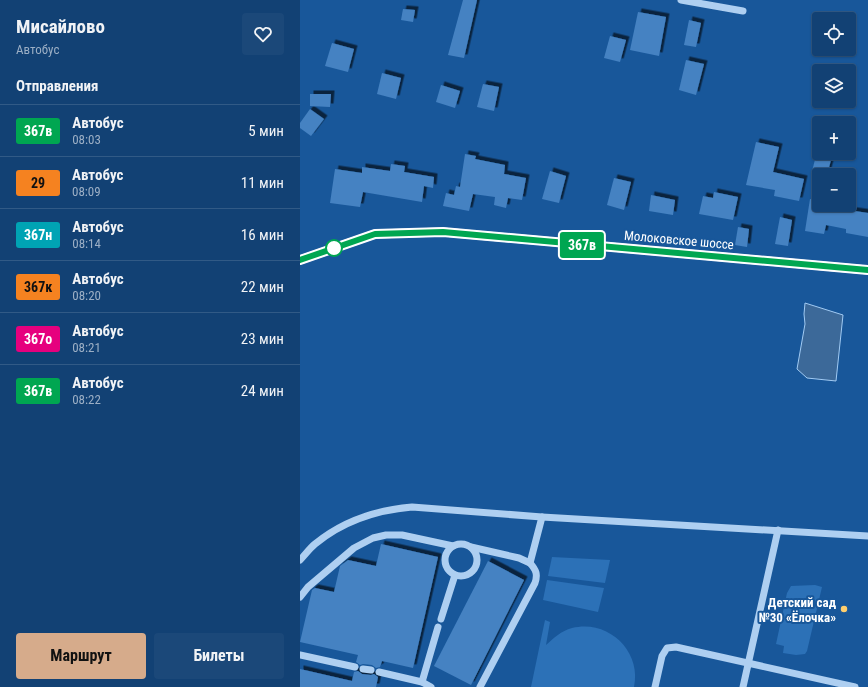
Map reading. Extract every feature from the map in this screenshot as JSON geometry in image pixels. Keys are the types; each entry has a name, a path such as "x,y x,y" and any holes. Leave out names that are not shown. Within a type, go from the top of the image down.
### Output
{"main road":[{"name":"Молоковское шоссе","path":"300,260 375,234 443,232 868,270"}],"street":[{"path":"681,0 742,11"},
{"path":"300,560 314,544 333,531 359,518 392,509 412,507 542,518 868,536"},
{"path":"530,563 542,518"},
{"path":"743,687 778,530"},
{"path":"300,597 308,587 354,548 373,538 386,535 402,535 453,546 464,544 519,558 530,563 536,570 537,577 535,583 480,687"},
{"path":"453,546 449,550 445,560 448,571 455,575 463,576 469,575 476,566 476,555 469,546"},
{"path":"422,682 455,575"},
{"path":"655,687 662,656 667,648 676,647 748,663 829,684 855,687"},
{"path":"300,655 355,667"},
{"path":"363,668 371,670"},
{"path":"379,672 422,682 431,687"}],"shaded area":[{"path":"805,303 843,315 836,381 807,378 797,369 805,324"},
{"path":"552,557 610,560 605,583 548,576"},
{"path":"547,580 604,588 598,612 543,600"},
{"path":"815,585 822,587 807,651 805,654 796,655 783,653 784,646 776,644 787,593 791,586"},
{"path":"545,620 550,622 546,645 564,631 572,628 585,626 598,628 610,633 620,641 633,661 635,674 634,687 531,687"}],"building":[{"path":"463,0 477,0 464,58 448,55"},
{"path":"403,9 415,10 413,22 401,20"},
{"path":"638,12 666,17 659,56 630,50"},
{"path":"689,20 701,23 696,47 684,45"},
{"path":"610,36 626,40 620,62 604,58"},
{"path":"332,43 354,49 348,72 325,66"},
{"path":"686,60 704,64 696,95 679,90"},
{"path":"382,73 401,78 396,99 377,94"},
{"path":"483,84 499,87 494,111 477,107"},
{"path":"441,85 460,91 455,108 436,102"},
{"path":"310,94 331,94 330,107 310,106"},
{"path":"310,109 324,119 311,136 300,128 300,123"},
{"path":"756,142 779,147 773,172 804,179 799,201 774,196 775,190 746,185"},
{"path":"465,154 476,156 475,159 505,165 504,174 526,178 522,200 508,198 506,208 494,205 495,197 473,194 469,211 443,206 446,193 454,195 456,186 460,187"},
{"path":"815,160 831,160 829,168 813,168"},
{"path":"391,164 405,166 404,172 434,177 433,188 424,186 422,202 363,192 360,207 330,203 335,169 362,173 362,167 390,171"},
{"path":"550,171 566,176 559,203 542,199"},
{"path":"614,178 631,182 624,210 607,205"},
{"path":"714,192 738,197 733,220 699,214 703,196 713,198"},
{"path":"651,195 675,200 673,215 649,211"},
{"path":"810,199 812,199 812,212 856,211 868,213 868,237 846,233 846,229 826,225 824,234 805,231"},
{"path":"780,217 792,220 788,246 775,244"},
{"path":"738,227 749,229 747,247 735,245"},
{"path":"381,544 438,557 413,668 382,661 380,667 376,668 372,665 360,665 356,662 358,655 300,642 312,590 315,588 334,592 340,566 348,560 376,566"},
{"path":"488,561 524,580 471,685 434,666"},
{"path":"300,669 352,681 354,672 358,671 362,674 374,674 378,677 376,687 300,687"}],"bus line":[{"name":"367в","path":"300,260 375,234 443,232 868,270"}],"place":[{"name":"Детский сад №30 «Ёлочка»","path":"844,609"}]}
